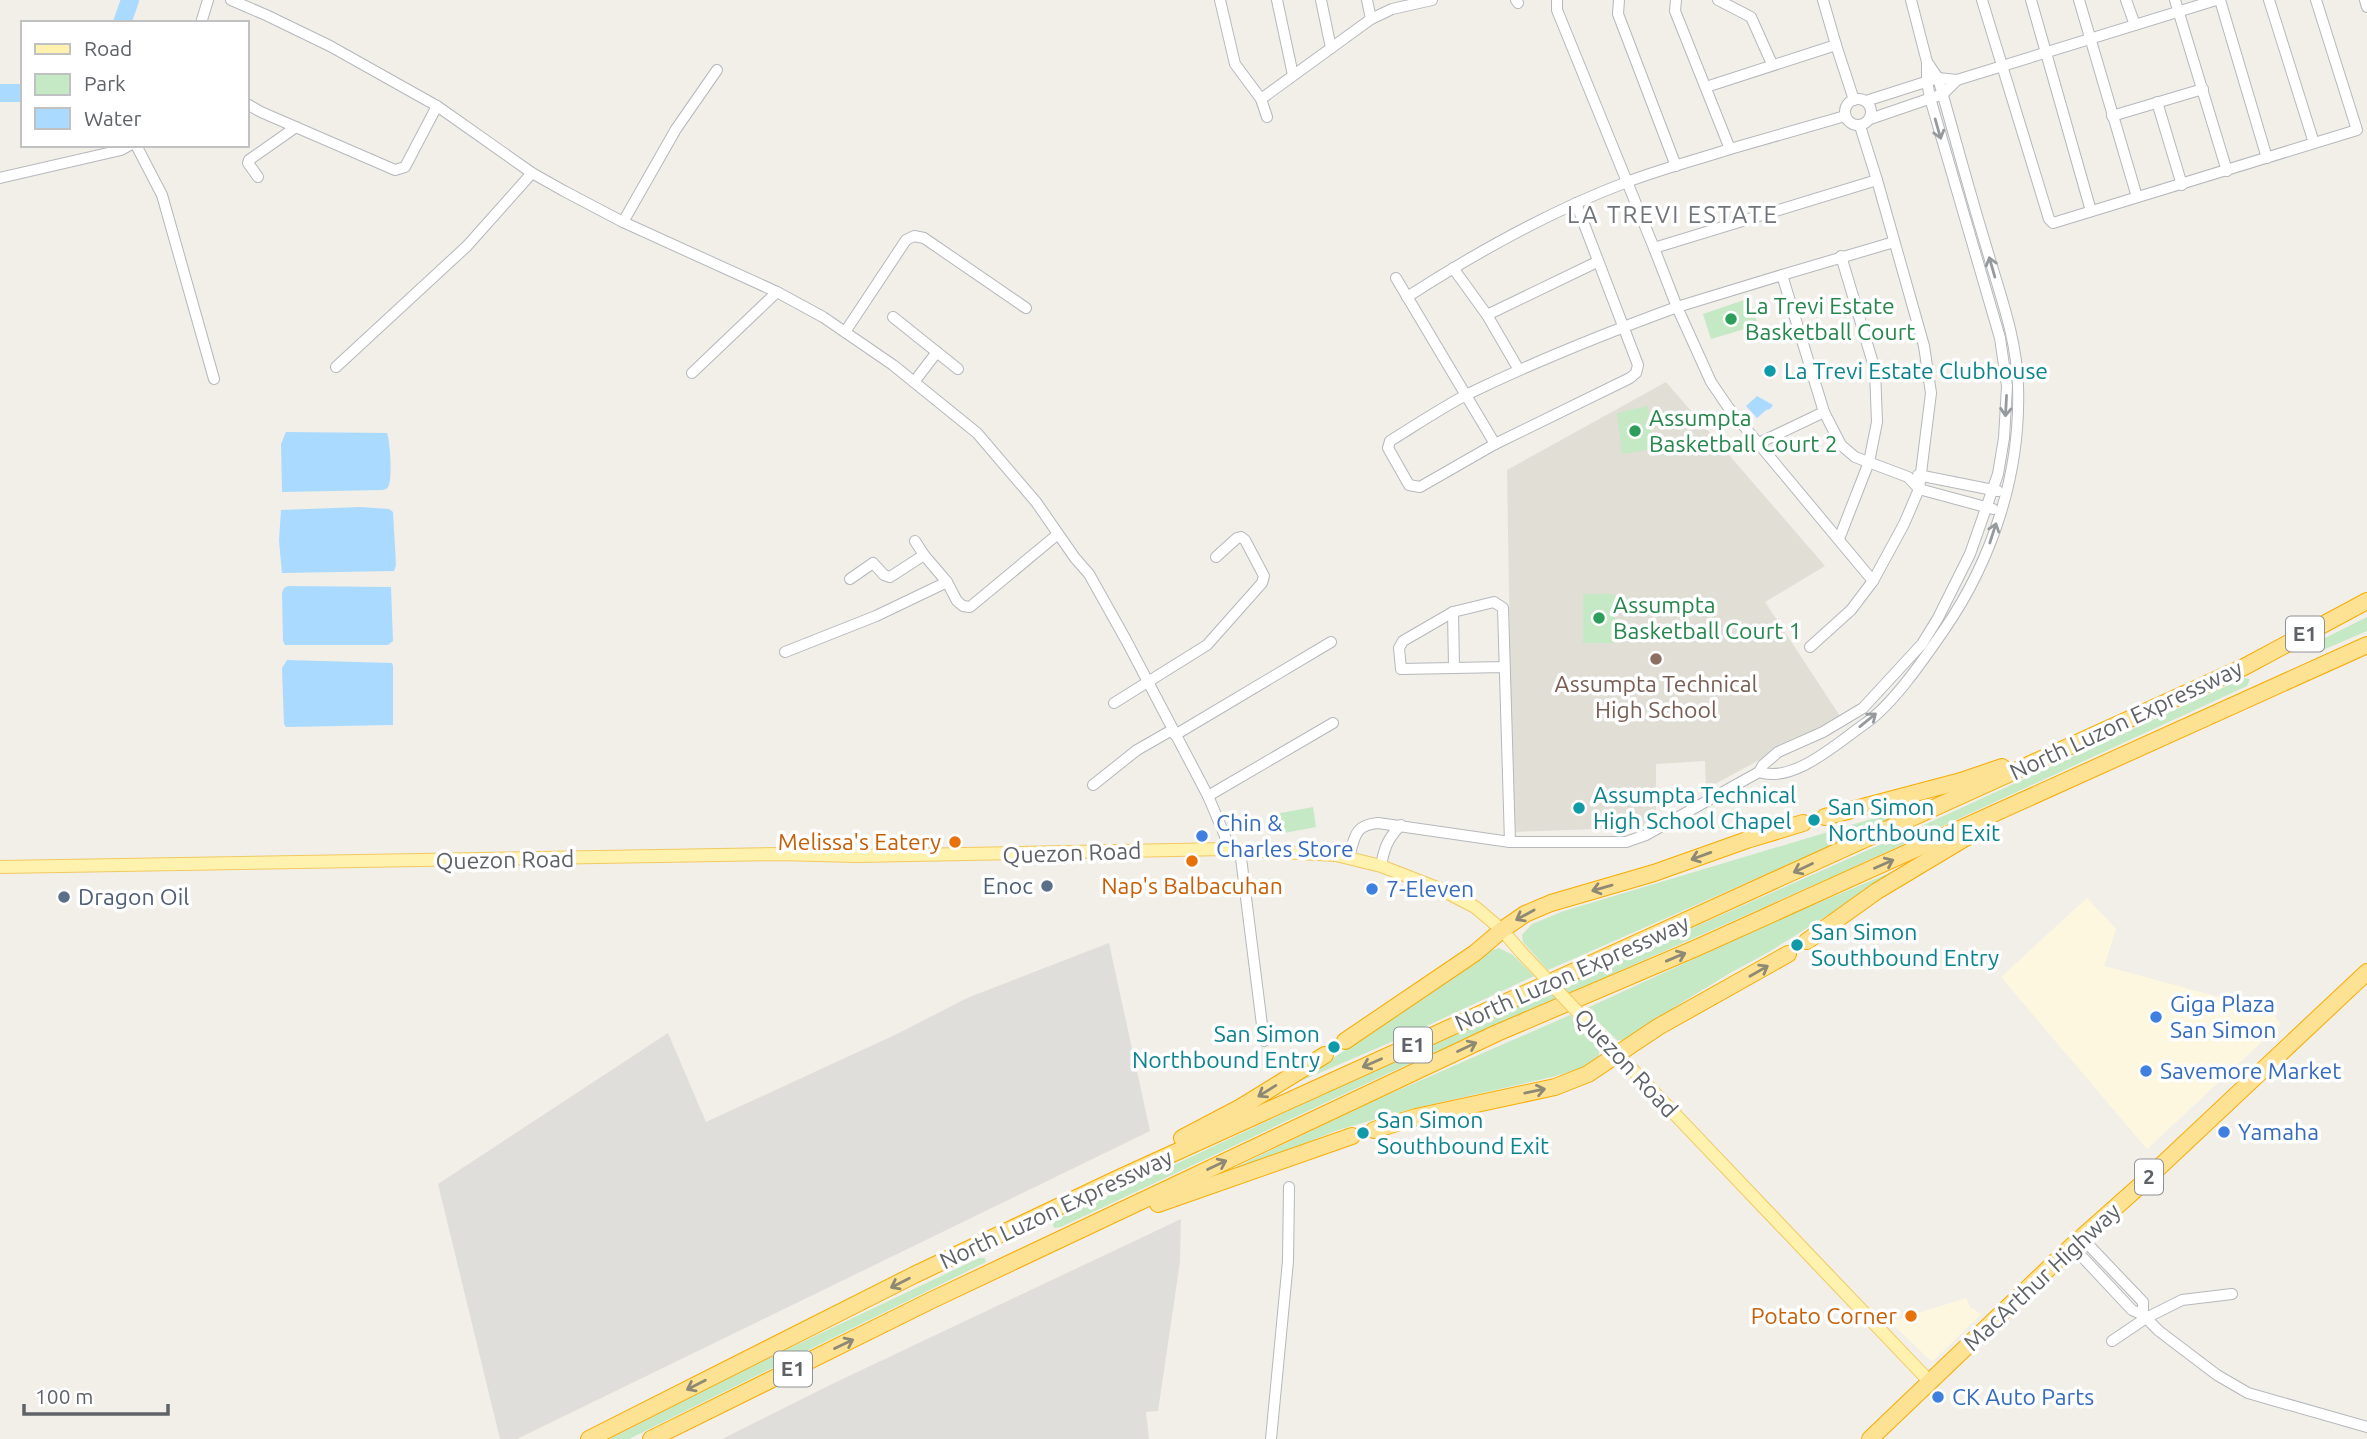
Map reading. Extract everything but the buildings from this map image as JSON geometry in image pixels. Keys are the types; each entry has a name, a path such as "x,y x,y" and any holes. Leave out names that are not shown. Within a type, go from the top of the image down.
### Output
{"highway":[{"name":"North Luzon Expressway","path":"589,1439 914,1275 1119,1178 2244,667 2367,601"},
{"name":"North Luzon Expressway","path":"651,1439 934,1300 1497,1033 1694,949 2367,645"},
{"path":"1825,817 1996,770 2244,667"},
{"path":"1807,941 1898,878 2077,777"},
{"path":"1345,1041 1475,953 1525,914 1551,903 1654,873 1803,823"},
{"path":"1374,1130 1416,1117 1555,1087 1588,1074 1658,1027 1788,954"},
{"name":"MacArthur Highway","path":"1870,1439 2367,972"},
{"path":"1119,1178 1138,1162 1241,1107 1325,1055"},
{"path":"934,1300 967,1291 1170,1199 1352,1136"}],"main road":[{"name":"Quezon Road","path":"0,867 778,854 993,855 1226,849 1349,857 1416,878 1475,907 1502,930 1617,1055 1931,1383"}],"street":[{"path":"202,21 208,0"},
{"path":"231,0 330,46 437,106 532,173 623,222 777,292 845,332 977,432 1029,493 1088,574 1208,796 1225,836 1226,849"},
{"path":"1220,0 1235,64 1261,99 1267,117"},
{"path":"1277,0 1293,75"},
{"path":"1321,0 1331,48"},
{"path":"1367,0 1371,19"},
{"path":"1261,99 1371,19 1414,2 1432,0"},
{"path":"1557,0 1557,10 1677,307 1711,382 1728,407 1873,581"},
{"path":"1619,0 1618,14 1676,166"},
{"path":"1676,0 1675,11 1730,149"},
{"path":"1718,0 1751,17 1773,64"},
{"path":"1823,0 1854,100"},
{"path":"1349,857 1357,831 1378,823 1510,842 1626,842 1646,835 1759,772 1771,757 1823,732 1863,708 1922,644 1970,554 1987,508 1998,474 2004,438 2007,386 2000,338 1930,97 1927,62 1911,0"},
{"path":"1982,0 2049,219 2053,223 2362,129 2316,0"},
{"path":"2031,0 2091,211"},
{"path":"2079,0 2137,197"},
{"path":"2126,0 2134,25"},
{"path":"2175,0 2227,171"},
{"path":"1810,647 1851,610 1873,581 1904,524 1919,489 1931,393 1924,346 1877,180 1860,126 1848,121 1845,109 1854,100 1866,101 1938,78 1956,80 2218,0 2267,158"},
{"path":"2269,0 2314,143"},
{"path":"2365,0 2367,7"},
{"path":"1706,87 1836,45"},
{"path":"1759,772 1777,775 1791,771 1833,746 1873,718 1926,656 1954,615 1983,563 2012,474 2018,429 2018,383 2011,332 1943,93 1938,78 1927,62"},
{"path":"623,222 676,129 717,71"},
{"path":"1860,126 1870,119 1943,93 1956,80"},
{"path":"2112,116 2203,89"},
{"path":"1866,101 1872,112 1870,119"},
{"path":"2157,102 2182,185"},
{"path":"248,104 395,170 405,167 437,106"},
{"path":"1407,296 1453,268 1576,203 1628,181 1845,116"},
{"path":"258,177 248,160 296,127"},
{"path":"0,178 126,147"},
{"path":"137,147 162,195 214,379"},
{"path":"336,367 467,246 532,173"},
{"path":"1654,248 1877,180"},
{"path":"1576,203 1597,262 1622,327 1638,365 1636,373 1495,444 1420,487 1409,485 1388,448 1390,441 1466,395 1622,327 1677,307 1894,242"},
{"path":"845,332 896,253 906,240 914,236 924,238 1026,308"},
{"path":"1839,539 1869,462 1877,422 1875,370 1841,256"},
{"path":"1487,315 1597,262"},
{"path":"1453,268 1487,315 1519,370"},
{"path":"1782,275 1824,412 1841,445 1855,457 1908,477 1919,489 2001,510"},
{"path":"1396,278 1495,444"},
{"path":"692,373 777,292"},
{"path":"894,317 958,369"},
{"path":"2000,338 2011,332"},
{"path":"914,382 937,352"},
{"path":"1759,443 1824,412"},
{"path":"1908,477 1922,474 2007,493"},
{"path":"915,541 947,583 957,601 970,607 1058,534"},
{"path":"1114,703 1207,645 1262,583 1264,576 1241,537 1216,557"},
{"path":"850,579 873,563 884,575 890,577 924,555"},
{"path":"785,652 876,616 947,583"},
{"path":"1505,667 1401,668 1399,648 1405,640 1453,612 1494,602 1503,608 1505,667 1510,842"},
{"path":"1453,612 1454,667"},
{"path":"1093,785 1137,750 1174,732 1331,642"},
{"path":"1208,796 1333,723"},
{"path":"1823,732 1833,746"},
{"path":"1783,750 1791,771"},
{"path":"1381,866 1384,847 1401,825"},
{"path":"1240,850 1264,1041"},
{"path":"1270,1439 1289,1261 1289,1187"},
{"path":"2077,1242 2126,1283 2143,1302 2145,1317"},
{"path":"2077,1242 2100,1276 2132,1310 2145,1317 2159,1331 2217,1375 2248,1393 2367,1427"},
{"path":"2100,1276 2110,1267"},
{"path":"2115,1292 2126,1283"},
{"path":"2112,1341 2145,1317 2182,1300 2232,1294"}],"shaded area":[{"name":"Assumpta Technical High School","path":"1666,382 1825,566 1765,602 1840,716 1706,789 1705,761 1656,764 1656,827 1513,832 1507,470"},
{"name":"Giga Plaza San Simon","path":"2087,898 2116,929 2104,966 2271,1011 2281,1024 2147,1149 2001,977"},
{"path":"1109,943 1150,1131 517,1439 500,1439 438,1184 668,1033 706,1122 899,1033 967,998"},
{"path":"1181,1219 1180,1262 1158,1411 1146,1412 1149,1439 722,1439 832,1384"},
{"path":"1966,1298 1970,1307 1981,1314 1932,1362 1890,1322"}],"green space":[{"name":"La Trevi Estate Basketball Court","path":"1750,298 1758,325 1711,339 1703,314"},
{"name":"Assumpta Basketball Court 2","path":"1648,406 1654,449 1622,454 1617,413"},
{"name":"Assumpta Basketball Court 1","path":"1583,594 1615,594 1615,643 1583,643"},
{"path":"2367,617 2367,631 2318,650 2317,643 2321,640"},
{"path":"2244,678 2250,679 2247,686 1834,876 1389,1073 1054,1228 1056,1220 1447,1037 1913,830"},
{"path":"1918,805 1548,970 1523,942 1522,935 1532,924 1564,911"},
{"path":"1313,807 1316,827 1279,834 1275,814"},
{"path":"1906,866 1769,952 1678,1005 1626,1041 1617,1040 1585,1009 1787,916"},
{"path":"1499,948 1513,955 1534,976 1289,1086 1490,951"},
{"path":"1570,1015 1589,1034 1599,1051 1599,1057 1587,1067 1411,1109 1338,1130 1243,1168 1230,1170 1378,1099"},
{"path":"979,1258 985,1258 986,1262 629,1439 609,1439 775,1355"}],"water":[{"path":"1757,396 1773,405 1757,418 1746,406"},
{"path":"286,432 387,433 391,469 387,489 282,492 281,444"},
{"path":"360,507 389,509 393,512 396,565 394,571 282,573 279,541 281,510"},
{"path":"288,586 391,587 393,641 388,645 285,645 282,593"},
{"path":"287,660 392,663 393,725 286,727 282,668"}],"waterway":[{"path":"123,21 130,0"},
{"path":"0,93 21,93"}],"place":[{"name":"La Trevi Estate Basketball Court","path":"1731,319"},
{"name":"La Trevi Estate Clubhouse","path":"1770,371"},
{"name":"Assumpta Basketball Court 2","path":"1635,431"},
{"name":"Assumpta Basketball Court 1","path":"1599,618"},
{"name":"Assumpta Technical High School","path":"1656,659"},
{"name":"Assumpta Technical High School Chapel","path":"1579,808"},
{"name":"San Simon Northbound Exit","path":"1814,820"},
{"name":"Chin & Charles Store","path":"1202,836"},
{"name":"Melissa's Eatery","path":"955,842"},
{"name":"Nap's Balbacuhan","path":"1192,861"},
{"name":"Enoc","path":"1047,886"},
{"name":"7-Eleven","path":"1372,889"},
{"name":"Dragon Oil","path":"64,897"},
{"name":"San Simon Southbound Entry","path":"1797,945"},
{"name":"Giga Plaza San Simon","path":"2156,1017"},
{"name":"San Simon Northbound Entry","path":"1334,1047"},
{"name":"Savemore Market","path":"2146,1071"},
{"name":"Yamaha","path":"2224,1132"},
{"name":"San Simon Southbound Exit","path":"1363,1133"},
{"name":"Potato Corner","path":"1911,1316"},
{"name":"CK Auto Parts","path":"1938,1397"}],"district":[{"name":"LA TREVI ESTATE","path":"1673,215"}]}
